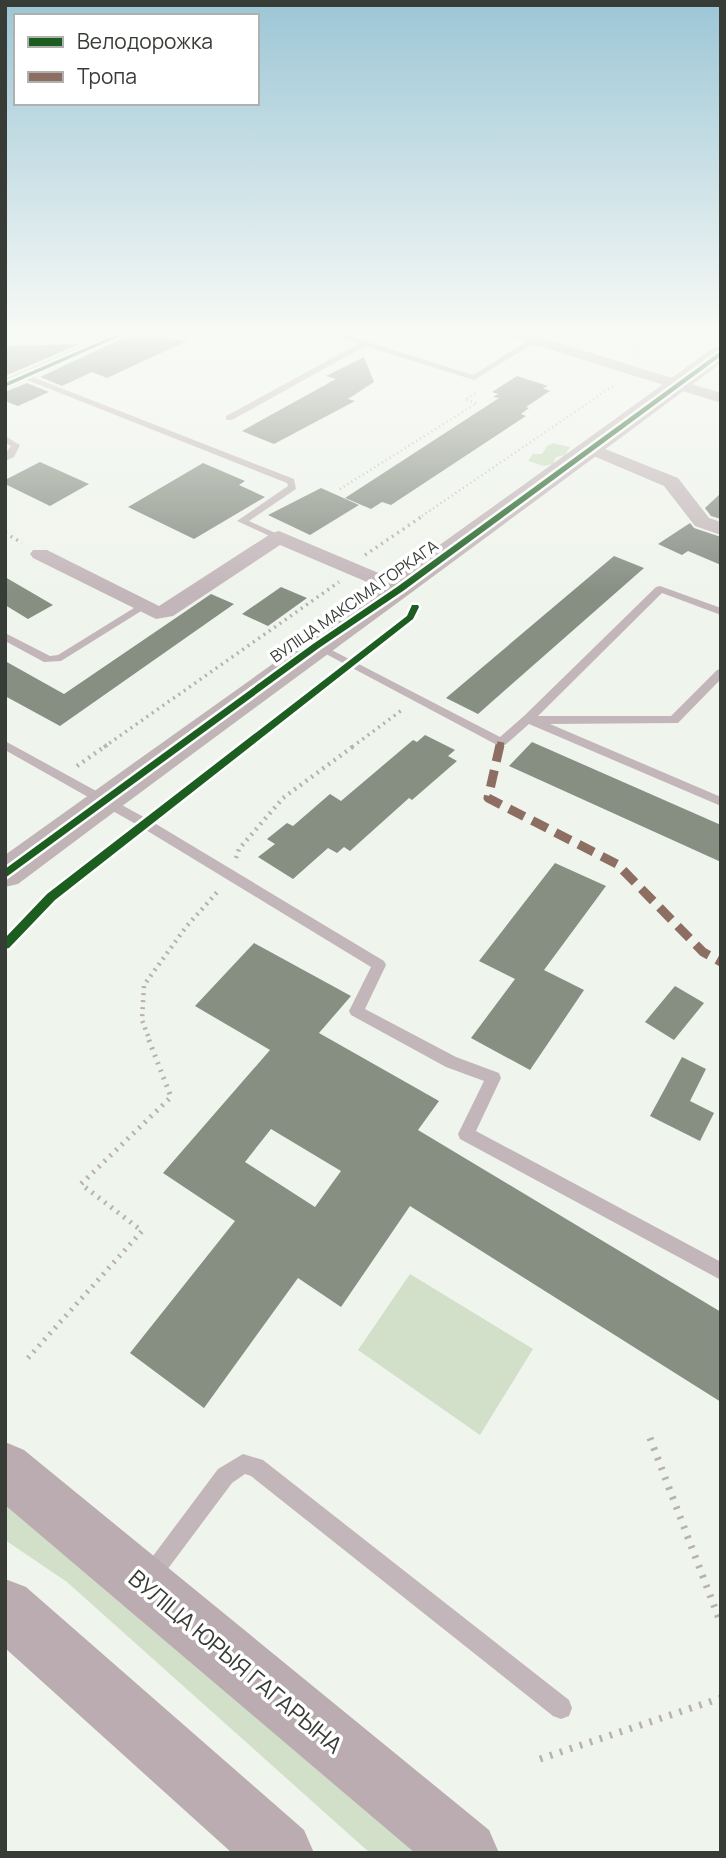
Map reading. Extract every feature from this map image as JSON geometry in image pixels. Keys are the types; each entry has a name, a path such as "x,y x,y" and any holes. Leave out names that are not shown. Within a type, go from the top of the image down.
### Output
{"main road":[{"name":"ВУЛІЦА ЮРЫЯ ГАГАРЫНА","path":"5,1469 466,1853"},
{"path":"5,1608 263,1846"}],"street":[{"name":"ВУЛІЦА МАКСІМА ГОРКАГА","path":"5,897 112,806 629,420"},
{"path":"590,448 671,482 702,522 721,529"},
{"path":"40,554 149,609 166,612 279,537 400,589"},
{"name":"ВУЛІЦА МАКСІМА ГОРКАГА","path":"5,874 112,806"}],"lane":[{"path":"136,420 291,481 293,487 243,521 279,537"},
{"path":"5,439 16,446 11,455 5,458"},
{"path":"323,650 501,742 528,719 660,589 721,612"},
{"path":"5,636 48,660 61,658 149,609"},
{"path":"528,719 674,720 721,673"},
{"path":"528,719 721,802"},
{"path":"5,745 231,875 379,965 356,1011 450,1062 493,1078 466,1134 721,1272"},
{"path":"144,1584 225,1476 243,1464 256,1466 561,1708"}],"path":[{"path":"340,489 450,420"},
{"path":"28,1358 142,1231 81,1184 171,1097 142,1020 144,985 186,927 231,875 239,849 283,798 418,699"},
{"path":"650,1438 721,1624"},
{"path":"540,1759 721,1698"}],"green space":[{"path":"553,443 570,447 565,455 556,457 553,464 544,466 528,461 533,454 542,454 547,446"},
{"path":"410,1274 533,1349 480,1435 358,1350"},
{"path":"5,1497 421,1853 370,1853 67,1582 5,1540"}],"building":[{"path":"262,420 320,420 274,444 242,431"},
{"path":"466,420 520,420 391,505 382,502 371,509 345,498"},
{"path":"40,462 89,484 50,506 5,484 5,480"},
{"path":"203,463 245,481 239,485 265,497 194,539 128,507"},
{"path":"321,488 359,505 310,535 268,515"},
{"path":"721,493 721,519 711,516 705,508"},
{"path":"690,523 694,528 721,537 721,565 688,551 682,555 658,544"},
{"path":"614,556 644,568 478,714 446,698"},
{"path":"5,577 53,605 28,619 5,605"},
{"path":"281,587 307,598 268,626 242,614"},
{"path":"211,594 234,604 60,726 5,696 5,661 64,694"},
{"path":"425,735 455,750 448,756 457,761 412,800 409,798 350,851 344,847 337,853 328,848 293,879 258,857 275,844 267,839 287,823 293,826 330,794 341,801 413,740 417,742"},
{"path":"532,742 721,825 721,862 509,766"},
{"path":"555,863 606,886 544,970 584,990 530,1070 471,1038 515,979 479,961"},
{"path":"254,943 351,996 319,1033 439,1101 418,1130 721,1312 721,1402 410,1206 341,1307 298,1278 204,1408 130,1353 235,1221 163,1173 270,1050 195,1006","holes":["271,1129 341,1171 315,1207 245,1162"]},
{"path":"675,986 704,1003 674,1040 645,1022"},
{"path":"682,1057 706,1069 690,1101 714,1113 700,1141 650,1116"}],"marked path":[{"path":"501,742 488,798 617,864 703,952 721,962"}],"cycle path":[{"path":"5,874 630,420"},
{"path":"5,945 51,897 410,617 415,607"}]}
